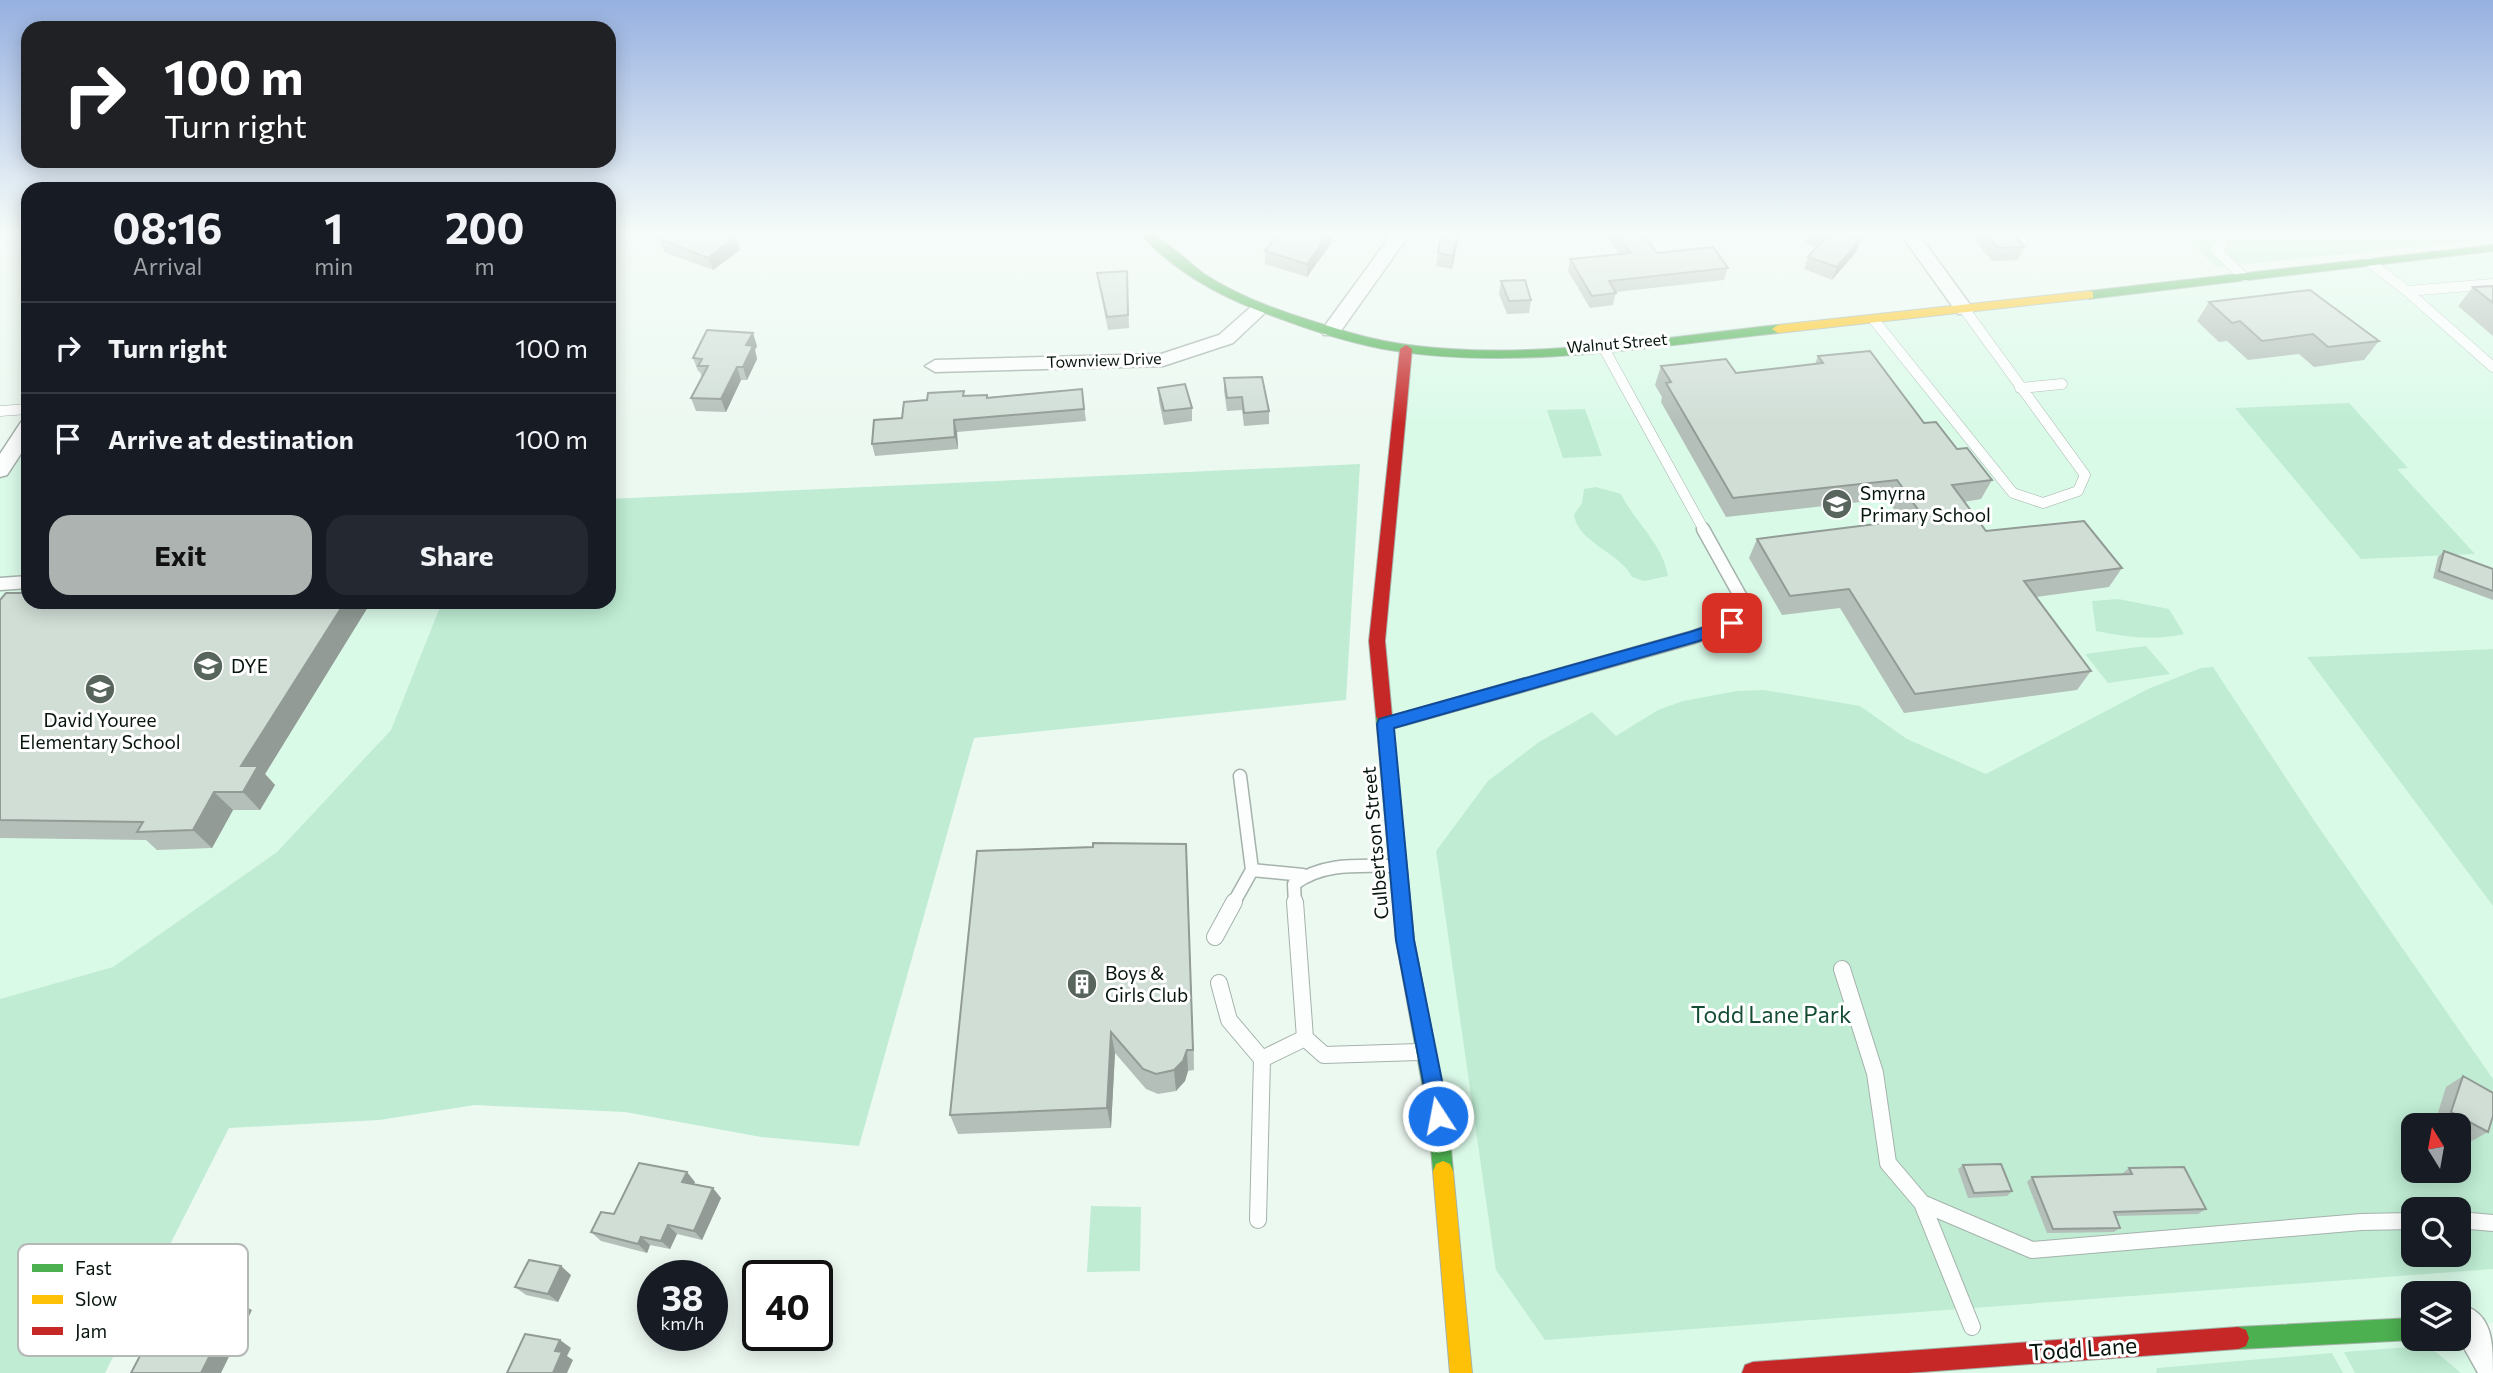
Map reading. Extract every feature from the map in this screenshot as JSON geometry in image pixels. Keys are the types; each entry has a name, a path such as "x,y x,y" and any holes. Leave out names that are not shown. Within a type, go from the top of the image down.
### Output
{"street":[{"name":"Walnut Street","path":"1233,296 1259,309 1331,331 1406,349 1504,352 1874,320 2083,296"},
{"path":"1331,331 1356,296"},
{"path":"1955,296 1965,310"},
{"name":"Townview Drive","path":"935,366 1163,360 1226,339 1259,309"},
{"name":"Culbertson Street","path":"1406,349 1377,641 1405,940 1438,1116 1461,1373"},
{"path":"0,470 21,438"},
{"path":"2474,1324 2493,1366"},
{"name":"Todd Lane","path":"1753,1373 1795,1372 2118,1345 2401,1330"}],"lane":[{"path":"2413,296 2493,367"},
{"path":"1874,320 2012,493 2043,503 2078,491 2085,475 1965,310"},
{"path":"1385,724 1694,637 1732,623 1743,601 1602,345"},
{"path":"2020,388 2062,384"},
{"path":"0,411 21,410"},
{"path":"0,584 21,582"},
{"path":"1215,937 1252,870 1240,776"},
{"path":"1252,870 1299,879 1335,867 1398,866"},
{"path":"1299,879 1305,1038 1324,1055 1427,1052"},
{"path":"1842,969 1875,1073 1888,1163 1922,1203 1972,1327"},
{"path":"1219,983 1228,1020 1262,1059 1258,1220"},
{"path":"1262,1059 1305,1038"},
{"path":"1922,1203 2032,1250 2361,1222 2401,1221"},
{"path":"2471,1221 2493,1223"},
{"path":"2118,1345 2126,1364"}],"shaded area":[{"path":"2036,296 2493,296 2493,1323 2471,1325 2471,1281 2401,1281 2401,1351 2471,1351 2471,1327 2493,1366 2493,1373 1461,1373 1377,641 1406,349 1504,352"},
{"name":"DYE","path":"21,438 21,609 439,609 391,730 277,852 113,967 0,999 0,470"}],"green space":[{"path":"2349,403 2408,468 2397,469 2475,554 2361,559 2235,408"},
{"path":"1585,409 1602,456 1563,458 1547,410"},
{"path":"1360,464 1346,700 974,738 859,1146 761,1137 625,1112 475,1105 379,1120 229,1128 170,1244 18,1244 18,1356 114,1356 105,1373 0,1373 0,999 113,967 277,852 391,730 439,609 616,609 616,499"},
{"path":"1596,487 1621,494 1660,553 1668,576 1644,581 1632,577 1626,568 1583,533 1574,515 1582,503 1584,489"},
{"path":"2118,599 2169,609 2184,634 2140,637 2096,631 2092,601"},
{"path":"2146,646 2170,674 2108,683 2085,654"},
{"path":"2493,649 2493,906 2307,657"},
{"name":"Todd Lane Park","path":"2213,667 2313,819 2493,1079 2493,1269 1545,1340 1496,1270 1436,851 1488,781 1539,742 1592,712 1616,736 1658,710 1683,701 1737,691 1764,690 1860,706 1907,739 1986,774 2148,689 2201,668"},
{"path":"1091,1206 1141,1207 1140,1271 1087,1272"},
{"path":"2401,1348 2401,1351 2434,1351 2461,1373 2355,1373 2344,1352"},
{"path":"2332,1353 2343,1373 2156,1373 2157,1368"}],"building":[{"path":"1102,296 1128,296 1128,315 1107,317"},
{"path":"1507,296 1530,296 1531,300 1509,301"},
{"path":"2259,296 2318,296 2379,341 2328,347 2313,334 2262,341 2240,321 2232,323 2209,302"},
{"path":"707,330 753,333 746,345 753,346 743,367 737,367 721,399 691,398 708,366 698,366 702,359 693,358"},
{"path":"1870,351 1924,423 1936,422 1957,449 1967,448 1992,480 1952,485 1986,531 2084,521 2122,568 2024,581 2091,671 1915,694 1849,589 1790,596 1757,539 1924,518 1897,480 1733,498 1666,383 1671,382 1661,366 1726,359 1736,373 1823,363 1818,356"},
{"path":"1262,377 1269,411 1244,413 1242,397 1227,398 1224,378"},
{"path":"1185,384 1192,408 1164,411 1158,388"},
{"path":"1082,389 1084,409 954,420 955,437 872,444 874,420 902,418 904,402 927,400 928,393 964,391 963,396 987,395 987,398"},
{"path":"2444,551 2493,569 2493,591 2439,571"},
{"path":"6,593 21,593 21,609 341,609 241,766 258,766 243,792 214,792 193,830 137,832 143,822 0,820 0,600"},
{"name":"Boys & Girls Club","path":"1093,843 1186,844 1193,1050 1187,1050 1183,1061 1174,1070 1156,1074 1143,1069 1111,1032 1107,1108 950,1115 977,851 1093,847"},
{"path":"2463,1076 2493,1093 2493,1116 2488,1132 2471,1123 2471,1113 2451,1112"},
{"path":"639,1163 687,1172 682,1182 713,1188 694,1231 668,1225 661,1241 641,1237 638,1244 591,1232 601,1212 614,1214"},
{"path":"2001,1164 2012,1191 1974,1193 1963,1165"},
{"path":"2184,1167 2206,1209 2114,1212 2120,1228 2053,1229 2032,1177 2132,1174 2129,1168"},
{"path":"529,1260 561,1266 548,1294 515,1287"},
{"path":"525,1334 560,1340 555,1351 562,1352 553,1373 507,1373"},
{"path":"140,1356 210,1356 201,1373 131,1373"}],"traffic: fast":[{"path":"1236,296 1267,310 1361,340 1396,348 1453,352 1546,352 1778,329"},
{"path":"1384,716 1405,940 1438,1116 1443,1171"},
{"path":"2238,1338 2401,1330"}],"traffic: slow":[{"path":"1778,329 2079,296"},
{"path":"1443,1171 1461,1373"}],"traffic: jam":[{"path":"1384,716 1377,641 1406,349"},
{"path":"1753,1373 2238,1338"}],"place":[{"name":"Smyrna Primary School","path":"1837,504"},
{"name":"DYE","path":"208,666"},
{"name":"David Youree Elementary School","path":"100,689"},
{"name":"Boys & Girls Club","path":"1082,984"}],"route":[{"path":"1438,1116 1405,940 1385,724 1694,637 1732,623"}]}
